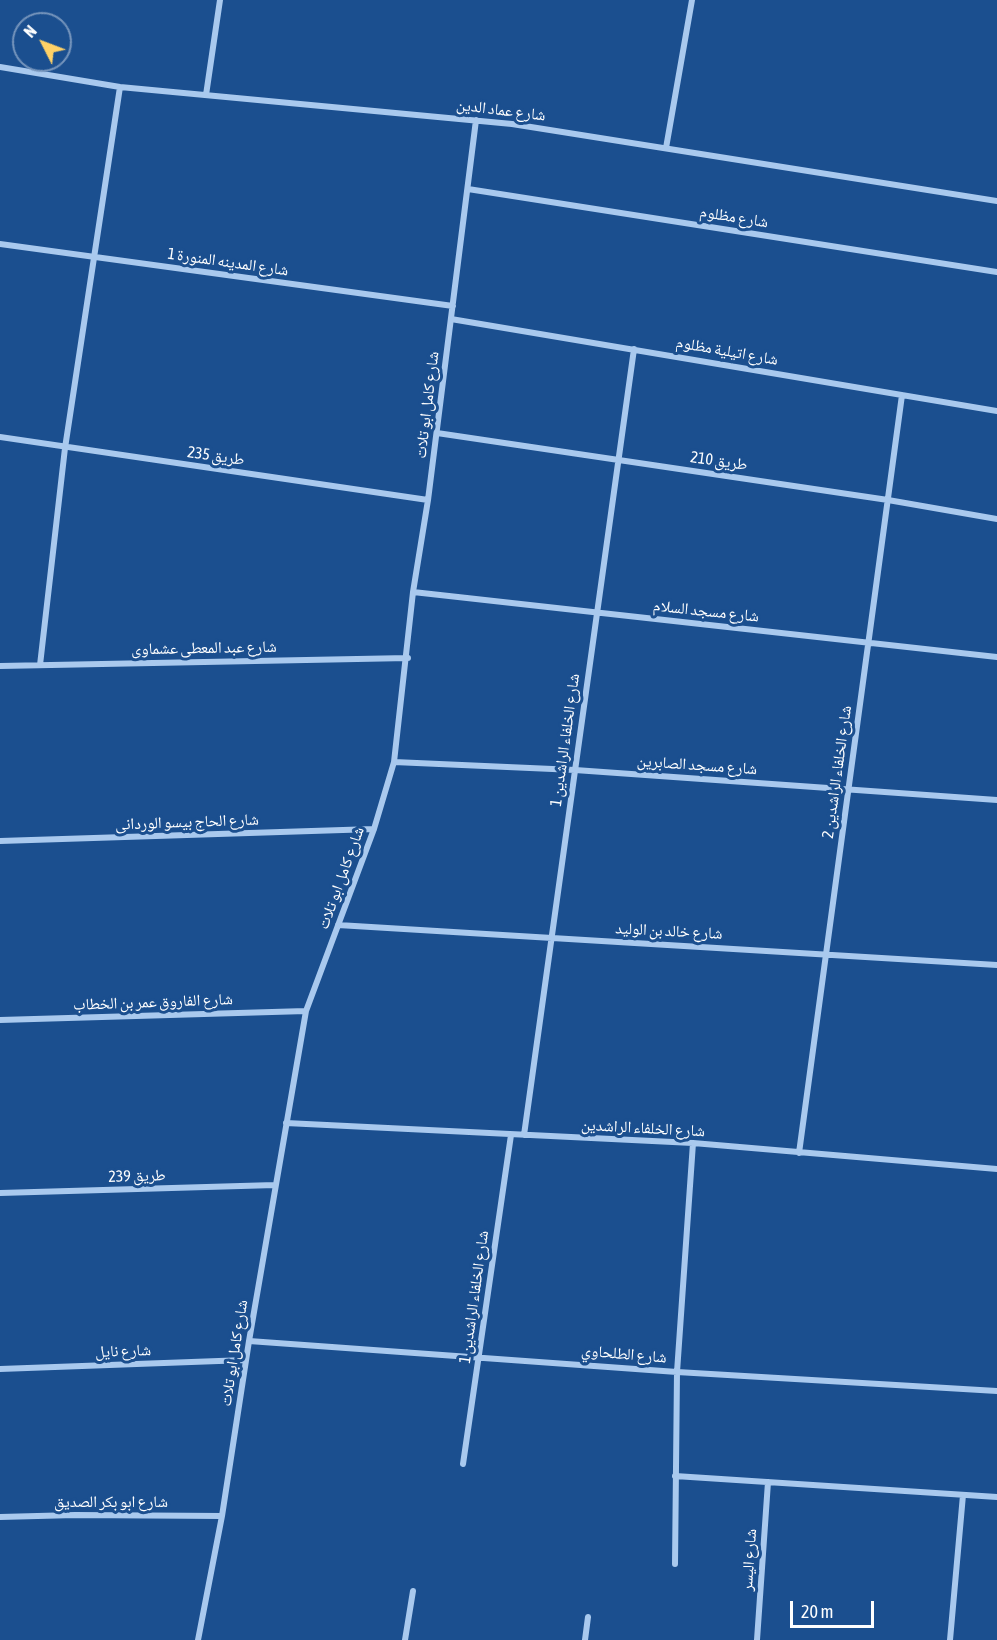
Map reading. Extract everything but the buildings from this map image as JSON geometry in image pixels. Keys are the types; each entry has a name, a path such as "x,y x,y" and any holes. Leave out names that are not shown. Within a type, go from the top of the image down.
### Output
{"street":[{"path":"206,95 220,0"},
{"path":"666,148 692,0"},
{"name":"شارع عماد الدين","path":"0,67 120,87 476,120 997,201"},
{"path":"40,665 66,448 120,87"},
{"name":"شارع كامل ابو تلات","path":"198,1640 222,1516 249,1341 306,1011 374,829 394,762 408,658 413,592 428,500 476,120"},
{"name":"شارع مظلوم","path":"468,189 997,272"},
{"name":"شارع المدينه المنورة 1","path":"0,244 453,306"},
{"name":"شارع اتيلية مظلوم","path":"452,320 997,411"},
{"name":"شارع الخلفاء الراشدين 1","path":"524,1135 634,349"},
{"name":"شارع الخلفاء الراشدين 2","path":"800,1153 902,395"},
{"name":"طريق 210","path":"436,433 888,500 997,519"},
{"name":"طريق 235","path":"0,437 428,500"},
{"name":"شارع مسجد السلام","path":"413,592 997,657"},
{"name":"شارع عبد المعطى عشماوى","path":"0,666 408,658"},
{"name":"شارع مسجد الصابرين","path":"394,762 575,770 997,800"},
{"name":"شارع الحاج بيسو الوردانى","path":"0,841 374,829"},
{"name":"شارع خالد بن الوليد","path":"338,925 997,965"},
{"name":"شارع الفاروق عمر بن الخطاب","path":"0,1020 306,1011"},
{"name":"شارع الخلفاء الراشدين","path":"286,1123 693,1143 997,1169"},
{"name":"شارع الخلفاء الراشدين 1","path":"463,1464 511,1135"},
{"path":"675,1564 676,1372 693,1143"},
{"name":"طريق 239","path":"0,1193 275,1185"},
{"name":"شارع الطلحاوي","path":"249,1341 676,1372 997,1390"},
{"name":"شارع نايل","path":"0,1368 246,1360"},
{"path":"675,1476 997,1497"},
{"name":"شارع اليسر","path":"757,1640 768,1482"},
{"path":"950,1640 963,1495"},
{"name":"شارع ابو بكر الصديق","path":"0,1517 222,1516"},
{"path":"405,1640 413,1591"},
{"path":"585,1640 588,1617"}]}
